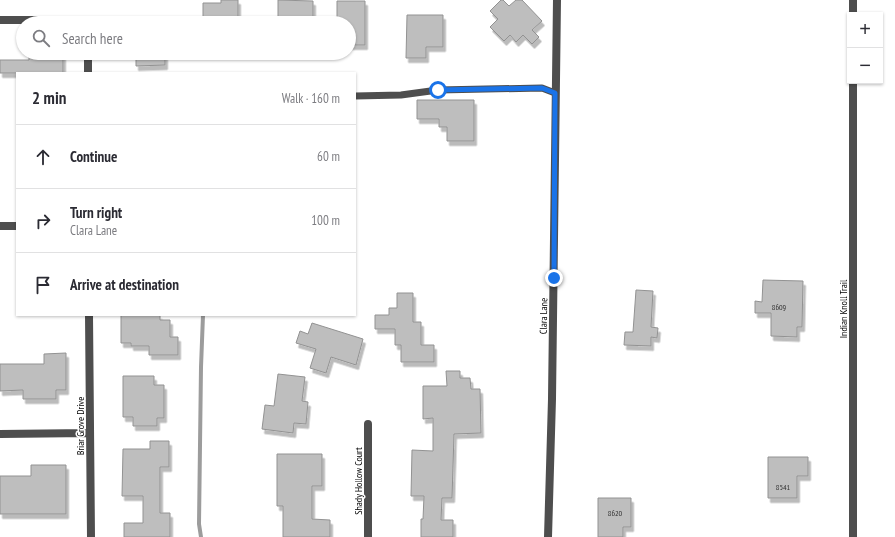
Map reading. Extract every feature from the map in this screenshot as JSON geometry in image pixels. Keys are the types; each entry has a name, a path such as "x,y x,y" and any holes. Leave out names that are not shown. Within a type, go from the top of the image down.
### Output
{"street":[{"name":"Clara Lane","path":"548,537 554,285 557,0"},
{"path":"853,0 853,12"},
{"path":"0,20 16,20"},
{"path":"88,60 88,72"},
{"name":"Indian Knoll Trail","path":"853,84 853,537"},
{"path":"0,226 16,226"},
{"name":"Briar Grove Drive","path":"89,316 90,537"},
{"name":"Shady Hollow Court","path":"368,424 368,537"},
{"path":"0,434 89,433"}],"lane":[{"path":"356,96 401,95 438,90 542,88 555,93"}],"building":[{"path":"221,0 238,0 238,16 203,16 203,3 221,3"},
{"path":"278,0 313,1 313,16 278,16"},
{"path":"501,0 509,6 516,0 522,0 542,21 532,30 539,37 532,44 523,35 516,42 510,35 504,41 490,27 498,19 490,11"},
{"path":"337,1 365,1 365,45 356,45 356,16 337,16"},
{"path":"407,15 443,15 443,47 426,47 426,58 406,58"},
{"path":"0,60 63,60 63,72 0,73"},
{"path":"136,60 165,60 165,65 136,66"},
{"path":"417,100 474,100 474,141 447,141 447,127 439,127 439,119 417,119"},
{"path":"763,280 803,281 802,327 797,327 797,337 771,336 771,313 755,313 755,301 762,302"},
{"path":"636,290 653,291 651,327 658,328 657,338 651,337 651,346 624,345 625,332 633,332"},
{"path":"397,293 413,293 413,322 421,322 421,345 434,345 434,362 401,362 401,345 395,345 395,329 375,329 375,315 389,315 389,308 397,308"},
{"path":"121,316 160,316 160,320 170,320 170,337 178,337 178,355 149,355 149,346 131,346 131,343 121,343"},
{"path":"312,323 363,339 356,365 331,357 326,373 310,368 316,349 296,343 300,331 308,334"},
{"path":"66,353 66,390 56,390 56,399 23,399 23,390 0,391 0,364 44,364 44,354"},
{"path":"446,371 460,371 460,378 470,378 471,389 480,389 481,433 454,434 452,498 442,498 441,520 453,520 453,537 421,537 421,519 423,519 424,496 411,496 412,450 433,451 433,418 423,419 423,386 447,386"},
{"path":"278,374 305,377 302,401 308,402 306,424 294,423 293,433 262,429 265,405 274,406"},
{"path":"123,376 154,376 154,385 164,385 164,418 157,418 157,426 133,426 133,417 123,417"},
{"path":"150,441 169,441 169,467 160,467 160,513 170,513 170,537 124,537 124,523 143,523 143,496 122,496 123,449 150,449"},
{"path":"277,454 322,454 322,486 312,486 312,519 330,520 330,537 283,537 283,506 277,506"},
{"path":"768,457 808,457 808,476 797,476 797,498 768,498"},
{"path":"31,465 66,465 66,514 0,514 0,476 31,476"},
{"path":"598,498 631,498 631,527 623,527 623,537 598,537"}],"waterway":[{"path":"201,537 199,524 203,316"}],"route":[{"path":"438,90 542,88 555,93 554,278"}]}
